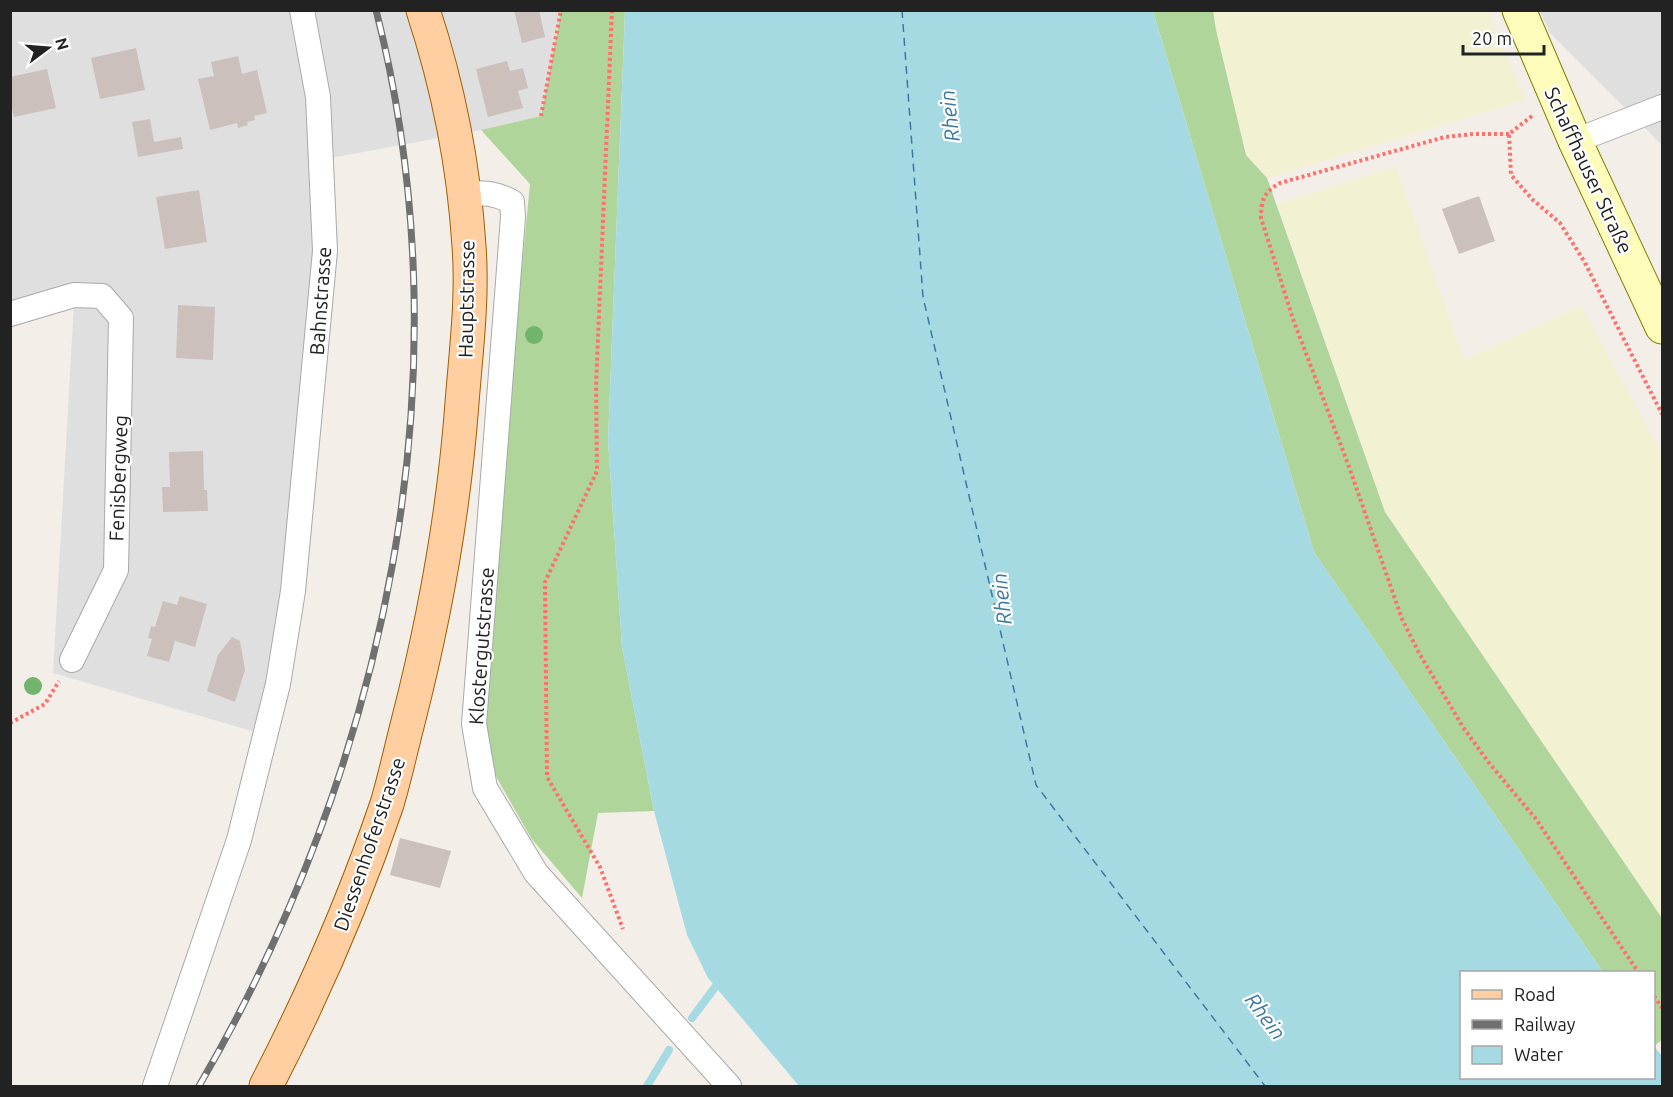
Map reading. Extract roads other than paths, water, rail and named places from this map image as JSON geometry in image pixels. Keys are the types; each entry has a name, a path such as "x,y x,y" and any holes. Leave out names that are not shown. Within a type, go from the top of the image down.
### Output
{"main road":[{"name":"Hauptstrasse","path":"423,10 441,72 464,194 469,248 470,309 459,448 438,591"},
{"name":"Schaffhauser Straße","path":"1519,10 1575,141 1662,327"},
{"name":"Diessenhoferstrasse","path":"266,1086 296,1029 336,941 387,802 425,654 438,591"}],"street":[{"name":"Bahnstrasse","path":"155,1086 239,840 278,684 293,591 325,251 318,97 302,10"},
{"path":"1575,141 1662,107"},
{"name":"Klostergutstrasse","path":"464,194 484,192 501,196 512,202 513,217 474,724 485,788 536,873 729,1086"},
{"name":"Fenisbergweg","path":"10,314 74,295 83,295 102,296 121,318 116,570 72,660"}],"water":[{"name":"Rhein","path":"625,11 1153,11 1314,552 1602,971 1460,971 1460,1079 1655,1079 1655,1047 1662,1056 1662,1086 799,1086 708,978 687,935 654,811 622,647 608,440"}],"waterway":[{"path":"692,1018 716,986"},
{"path":"647,1086 669,1050"}],"railway":[{"path":"199,1086 264,963 319,834 362,701 392,564 410,426 414,287 403,148 376,10"}]}
